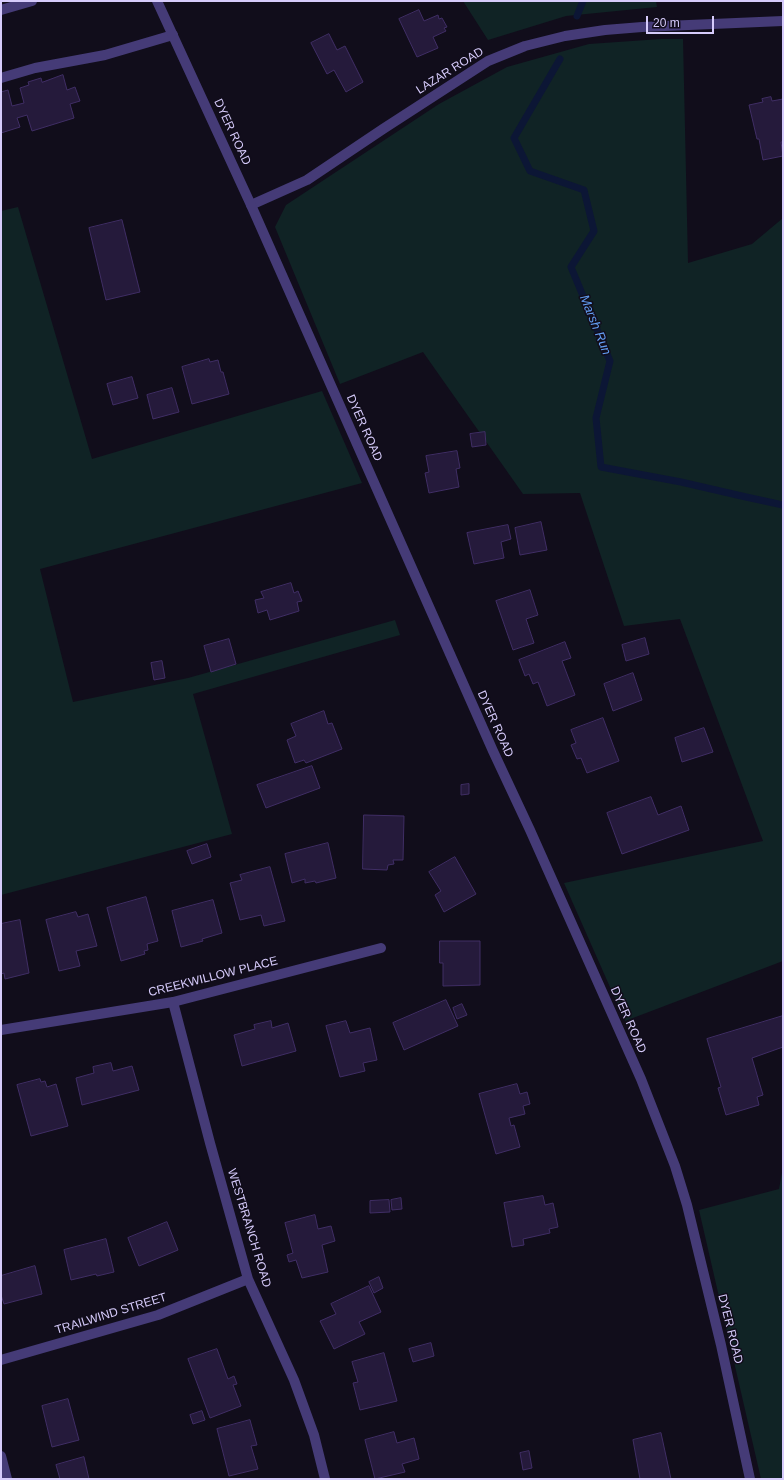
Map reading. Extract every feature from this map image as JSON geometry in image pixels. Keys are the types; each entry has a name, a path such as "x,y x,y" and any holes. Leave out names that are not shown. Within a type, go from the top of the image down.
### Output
{"street":[{"path":"1,10 32,1"},
{"name":"DYER ROAD","path":"157,1 251,205 483,729 530,830 641,1079 665,1140 687,1205 721,1345 750,1479"},
{"name":"LAZAR ROAD","path":"251,205 307,180 488,61 525,46 565,36 606,30 783,21"},
{"path":"1,78 36,68 105,55 173,35"},
{"name":"CREEKWILLOW PLACE","path":"1,1030 173,1002 381,948"},
{"name":"WESTBRANCH ROAD","path":"173,1002 248,1279 294,1380 314,1435 325,1479"},
{"name":"TRAILWIND STREET","path":"1,1360 158,1315 248,1279"},
{"path":"1,1456 7,1479"}],"green space":[{"path":"463,1 656,1 657,7 566,16 488,40"},
{"path":"683,39 688,263 752,244 783,218 783,961 625,1021 564,883 763,841 680,619 624,626 580,493 523,494 423,352 340,384 275,227 286,205 439,104 507,67 589,44"},
{"path":"18,207 92,459 322,391 362,483 40,569 73,702 188,678 395,620 400,635 193,694 232,834 1,895 1,211"},
{"path":"783,1167 783,1479 761,1479 699,1210 779,1189"}],"building":[{"path":"419,10 424,21 438,15 439,19 442,18 447,27 444,28 446,31 433,37 438,48 417,57 399,19"},
{"path":"329,34 337,50 345,46 363,82 346,92 334,70 327,74 311,43"},
{"path":"63,75 67,90 75,87 80,101 70,104 74,118 32,131 27,115 17,118 20,127 1,133 1,92 8,90 12,106 24,103 20,88 29,85 28,82 41,78 42,82"},
{"path":"771,97 772,101 783,99 783,142 781,142 783,156 763,160 759,139 757,139 749,105 763,102 762,99"},
{"path":"122,220 140,292 106,300 89,228"},
{"path":"209,359 210,362 218,360 229,394 192,404 182,367"},
{"path":"132,377 138,398 113,405 107,384"},
{"path":"172,388 179,412 153,419 147,395"},
{"path":"485,432 486,445 472,447 470,434"},
{"path":"457,451 460,468 456,469 459,487 429,493 425,473 429,472 426,456"},
{"path":"541,522 547,550 520,555 515,528"},
{"path":"508,525 511,539 501,542 504,558 474,564 467,533"},
{"path":"291,583 294,593 298,591 302,601 297,602 299,611 270,620 267,610 258,613 255,600 264,598 261,592"},
{"path":"530,590 538,615 526,619 534,643 513,650 496,601"},
{"path":"645,638 649,654 626,661 622,645"},
{"path":"229,639 236,664 211,672 204,646"},
{"path":"565,642 571,658 562,661 575,695 547,706 538,682 533,684 529,674 525,676 519,660"},
{"path":"162,661 165,678 154,680 151,663"},
{"path":"633,673 642,700 613,711 604,684"},
{"path":"324,711 328,724 332,723 342,749 306,763 304,760 295,763 287,740 296,736 291,724"},
{"path":"603,718 619,761 587,773 581,758 577,759 571,745 576,743 571,730"},
{"path":"704,728 713,752 682,762 675,738"},
{"path":"312,766 320,788 266,808 257,785"},
{"path":"469,784 469,794 461,795 461,785"},
{"path":"651,797 658,815 681,806 689,830 622,854 607,813"},
{"path":"364,815 404,816 403,860 393,860 394,864 388,865 387,870 363,869"},
{"path":"328,843 336,878 316,883 315,881 305,883 305,879 292,883 285,854"},
{"path":"207,844 211,857 192,864 187,851"},
{"path":"455,857 476,894 444,912 435,895 441,891 429,872"},
{"path":"270,867 285,921 264,926 261,915 240,920 230,883 242,880 240,875"},
{"path":"146,897 158,941 147,944 148,950 144,951 145,954 121,961 107,908"},
{"path":"213,900 222,933 202,939 203,941 181,947 172,911"},
{"path":"76,912 78,917 88,914 97,946 76,951 80,966 59,971 46,920"},
{"path":"20,920 29,973 5,979 4,973 1,974 1,924"},
{"path":"440,941 480,941 480,985 443,986 443,963 440,963"},
{"path":"446,1000 458,1026 404,1050 393,1023"},
{"path":"462,1004 467,1015 457,1019 453,1008"},
{"path":"783,1016 783,1047 752,1058 763,1095 757,1097 759,1105 726,1115 718,1088 721,1087 707,1039"},
{"path":"271,1021 272,1028 288,1023 296,1051 242,1066 234,1035 255,1029 254,1025"},
{"path":"346,1021 350,1033 370,1028 377,1060 363,1063 365,1071 340,1077 326,1026"},
{"path":"111,1063 113,1071 132,1066 139,1090 82,1105 76,1078 94,1073 93,1067"},
{"path":"40,1079 41,1082 45,1081 47,1087 56,1084 68,1126 31,1136 17,1085"},
{"path":"517,1084 520,1094 527,1092 530,1104 523,1106 525,1114 509,1118 511,1126 514,1125 520,1147 496,1154 479,1094"},
{"path":"543,1196 545,1205 553,1203 558,1227 549,1229 550,1233 523,1239 524,1245 512,1247 504,1203"},
{"path":"401,1198 402,1209 392,1210 391,1200"},
{"path":"389,1200 390,1212 370,1213 370,1201"},
{"path":"315,1215 318,1229 331,1226 335,1241 322,1245 328,1272 302,1278 296,1260 289,1262 287,1255 293,1253 285,1223"},
{"path":"167,1222 178,1250 139,1266 128,1238"},
{"path":"106,1239 114,1272 97,1276 96,1274 71,1280 64,1250"},
{"path":"35,1266 42,1294 4,1304 1,1295 1,1276"},
{"path":"379,1277 383,1288 374,1293 369,1282"},
{"path":"369,1286 381,1312 359,1322 365,1334 334,1349 320,1321 336,1314 331,1304"},
{"path":"431,1343 434,1356 413,1362 409,1349"},
{"path":"217,1349 228,1379 234,1376 237,1384 233,1385 241,1406 210,1418 188,1359"},
{"path":"384,1353 397,1401 360,1410 353,1383 358,1382 352,1362"},
{"path":"68,1399 79,1440 52,1447 42,1406"},
{"path":"202,1411 205,1420 193,1424 190,1415"},
{"path":"250,1420 257,1445 251,1446 258,1469 229,1476 217,1429"},
{"path":"394,1432 397,1443 414,1438 419,1459 402,1464 405,1472 375,1479 365,1440"},
{"path":"661,1433 671,1479 640,1479 633,1440"},
{"path":"529,1451 532,1468 523,1470 520,1453"},
{"path":"84,1457 89,1479 60,1479 56,1465"}],"waterway":[{"name":"Marsh Run","path":"577,16 583,1"},
{"name":"Marsh Run","path":"560,59 514,138 530,171 584,190 594,231 571,267 610,361 596,418 601,467 681,482 783,505"}]}
